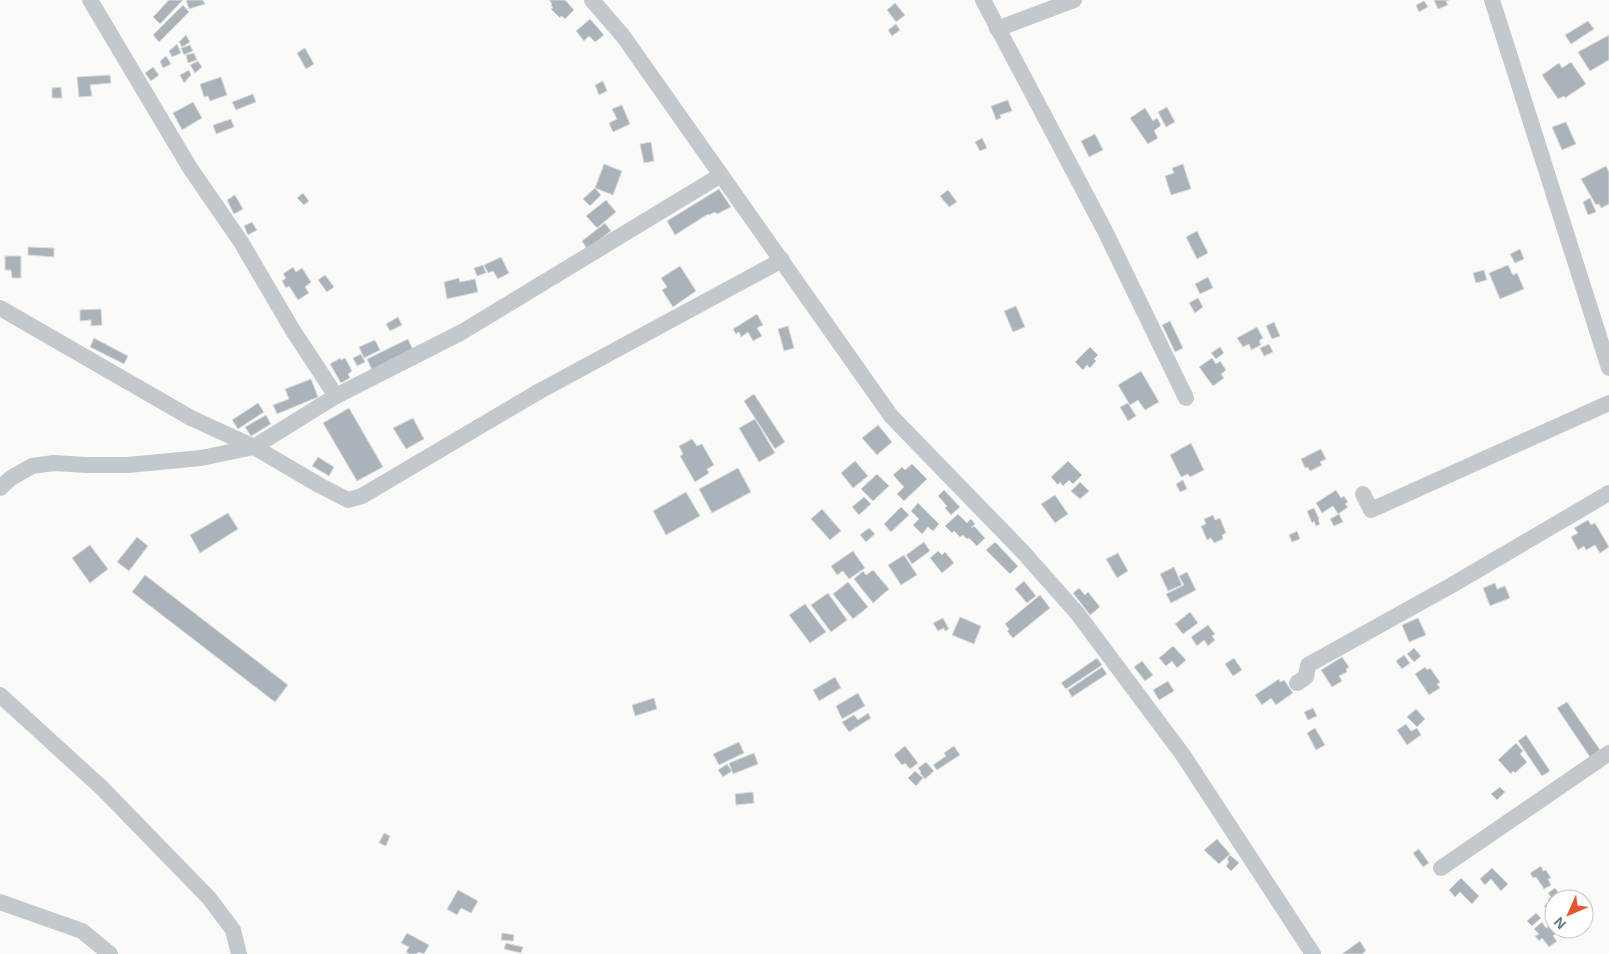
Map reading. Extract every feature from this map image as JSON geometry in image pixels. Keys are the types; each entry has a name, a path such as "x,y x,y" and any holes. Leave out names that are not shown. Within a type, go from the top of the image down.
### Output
{"street":[{"path":"90,0 190,168 241,242 292,328 336,396"},
{"path":"592,0 623,36 891,416 1023,552 1077,613 1183,755 1313,954"},
{"path":"983,0 1105,231 1186,398"},
{"path":"997,29 1074,0"},
{"path":"1492,0 1609,368"},
{"path":"0,488 11,478 32,466 54,463 86,465 128,464 201,458 254,447 336,396 462,332 721,175"},
{"path":"0,308 191,418 254,447 319,486 348,500 362,496 538,392 782,260"},
{"path":"1363,494 1371,510 1609,403"},
{"path":"1297,683 1306,677 1308,665 1452,585 1609,493"},
{"path":"0,696 102,788 208,898 234,930 239,954"},
{"path":"1441,868 1609,753"},
{"path":"0,902 82,931 110,954"}],"building":[{"path":"169,0 183,0 160,24 153,17"},
{"path":"186,0 203,0 205,4 189,9"},
{"path":"549,0 565,0 574,10 565,19 561,16 560,18 551,9 553,8"},
{"path":"1434,0 1449,0 1446,1 1448,5 1438,9"},
{"path":"1424,1 1428,7 1419,12 1416,5"},
{"path":"895,3 905,15 896,22 887,10"},
{"path":"183,5 189,12 159,42 153,35"},
{"path":"590,19 604,35 595,42 589,36 584,41 576,31"},
{"path":"1588,21 1594,29 1571,44 1565,35"},
{"path":"896,24 900,30 892,36 888,30"},
{"path":"186,35 190,42 182,47 179,42"},
{"path":"1609,35 1609,60 1590,71 1578,52"},
{"path":"177,44 181,53 172,57 169,51"},
{"path":"190,45 193,51 184,55 181,48"},
{"path":"305,48 314,64 306,69 297,53"},
{"path":"194,53 197,60 188,63 186,55"},
{"path":"166,56 171,64 163,68 160,61"},
{"path":"198,61 202,67 195,73 190,65"},
{"path":"1571,62 1586,84 1565,98 1564,96 1558,99 1542,75 1559,63 1562,68"},
{"path":"153,67 159,75 151,81 145,73"},
{"path":"189,70 191,75 184,83 180,75"},
{"path":"110,75 111,83 90,85 92,96 79,97 77,77"},
{"path":"221,77 227,95 210,101 208,96 204,97 200,84"},
{"path":"603,81 607,91 599,95 595,85"},
{"path":"61,87 62,98 52,98 52,88"},
{"path":"253,94 256,102 236,110 232,102"},
{"path":"1008,100 1012,111 1000,115 1001,118 996,120 991,106"},
{"path":"193,102 202,118 182,130 173,113"},
{"path":"622,105 630,124 613,132 609,123 617,119 612,109"},
{"path":"1167,107 1175,122 1166,127 1158,112"},
{"path":"1145,108 1153,121 1157,118 1161,125 1154,131 1158,138 1148,144 1130,118"},
{"path":"231,119 234,127 216,134 213,125"},
{"path":"1566,122 1576,144 1562,150 1552,127"},
{"path":"1095,134 1103,150 1089,157 1081,141"},
{"path":"982,138 987,148 980,151 975,142"},
{"path":"651,142 654,161 644,163 640,144"},
{"path":"604,164 622,171 613,195 595,188"},
{"path":"1183,164 1191,189 1171,195 1165,176 1174,173 1172,168"},
{"path":"1606,166 1609,172 1609,204 1601,208 1599,204 1596,205 1581,179"},
{"path":"595,188 601,195 590,206 583,199"},
{"path":"719,189 731,207 717,214 715,212 708,214 675,235 667,221"},
{"path":"948,190 957,202 949,207 940,196"},
{"path":"303,193 309,201 304,205 297,198"},
{"path":"235,195 243,209 234,214 227,200"},
{"path":"1590,198 1596,212 1588,215 1583,202"},
{"path":"606,200 616,212 597,228 586,216"},
{"path":"252,222 257,230 248,235 244,226"},
{"path":"605,223 611,231 587,249 582,241"},
{"path":"1197,231 1208,253 1197,259 1186,237"},
{"path":"28,247 54,248 54,257 28,255"},
{"path":"1520,249 1524,259 1515,263 1510,254"},
{"path":"5,256 21,256 21,278 12,278 11,270 5,270"},
{"path":"501,257 509,273 498,279 493,271 488,273 484,265"},
{"path":"483,265 486,273 477,276 474,268"},
{"path":"1508,265 1513,275 1517,273 1524,289 1500,299 1489,273"},
{"path":"680,266 696,291 673,307 662,290 667,287 661,278"},
{"path":"293,267 296,272 302,268 311,282 305,287 309,293 298,300 289,286 286,288 282,281 286,278 283,274"},
{"path":"1484,270 1487,280 1476,283 1473,273"},
{"path":"325,275 334,287 327,292 318,280"},
{"path":"1208,277 1213,288 1200,294 1195,284"},
{"path":"459,278 460,282 475,279 478,292 447,299 444,282"},
{"path":"1198,298 1203,307 1195,313 1189,303"},
{"path":"1016,306 1025,327 1013,332 1004,311"},
{"path":"101,309 102,325 91,326 91,320 80,321 80,310"},
{"path":"757,314 763,325 757,328 762,336 753,341 748,332 741,337 739,332 736,334 733,329"},
{"path":"398,317 402,325 390,331 386,324"},
{"path":"1170,321 1183,348 1175,352 1162,325"},
{"path":"1274,322 1280,336 1272,339 1266,326"},
{"path":"788,326 794,348 784,351 778,329"},
{"path":"1257,327 1263,338 1259,341 1261,345 1251,350 1249,344 1243,347 1237,338"},
{"path":"94,338 128,356 124,364 90,347"},
{"path":"408,339 413,350 372,370 367,359"},
{"path":"375,340 380,350 364,358 359,347"},
{"path":"1269,344 1273,352 1264,356 1260,348"},
{"path":"1090,347 1098,355 1090,368 1087,365 1083,370 1075,362"},
{"path":"1220,347 1224,353 1216,359 1211,353"},
{"path":"361,354 365,362 357,366 353,358"},
{"path":"340,358 341,360 345,358 352,371 348,374 350,378 341,383 330,364"},
{"path":"1212,358 1216,364 1220,361 1226,370 1221,374 1224,378 1213,386 1199,367"},
{"path":"1141,371 1159,402 1145,410 1138,400 1130,405 1118,385"},
{"path":"311,379 318,397 277,414 273,405 289,399 285,389"},
{"path":"754,394 785,442 775,449 744,401"},
{"path":"258,403 264,412 238,429 232,420"},
{"path":"1128,403 1136,416 1128,421 1120,407"},
{"path":"349,408 383,467 357,481 323,423"},
{"path":"266,415 271,424 251,436 245,427"},
{"path":"413,418 424,439 406,449 393,428"},
{"path":"755,419 775,453 759,462 739,428"},
{"path":"878,425 892,442 877,455 862,438"},
{"path":"692,439 697,446 702,444 714,465 707,469 709,473 695,482 680,456 683,454 679,446"},
{"path":"1191,443 1204,470 1190,477 1188,474 1181,477 1170,455"},
{"path":"1321,449 1326,459 1320,462 1322,465 1310,471 1308,467 1305,468 1301,459"},
{"path":"318,457 334,467 329,476 312,466"},
{"path":"855,461 868,476 853,488 841,473"},
{"path":"1068,461 1082,475 1073,484 1069,480 1063,486 1060,482 1058,485 1051,477"},
{"path":"912,464 927,479 904,501 897,494 904,487 893,475 902,467 905,470"},
{"path":"738,468 751,492 712,513 699,489"},
{"path":"877,474 889,486 873,501 861,489"},
{"path":"1183,480 1187,489 1180,492 1176,484"},
{"path":"1080,482 1089,491 1080,499 1071,491"},
{"path":"944,490 960,507 951,515 945,508 947,506 938,496"},
{"path":"1336,490 1341,498 1344,496 1348,502 1345,504 1348,507 1338,514 1333,506 1322,513 1316,503"},
{"path":"686,492 700,516 666,535 653,511"},
{"path":"1055,495 1068,514 1055,523 1041,504"},
{"path":"864,497 871,504 859,515 852,507"},
{"path":"918,503 939,524 933,531 928,527 922,534 913,525 919,519 911,511"},
{"path":"901,507 909,515 891,532 884,524"},
{"path":"1314,508 1320,524 1316,526 1314,521 1312,523 1307,511"},
{"path":"822,509 841,531 830,540 811,519"},
{"path":"228,513 238,529 200,553 190,535"},
{"path":"958,514 967,523 971,519 975,524 971,528 974,526 985,538 977,546 969,538 967,539 963,535 960,537 954,531 952,533 945,526"},
{"path":"1339,514 1343,522 1334,526 1330,519"},
{"path":"1213,515 1215,520 1220,518 1226,533 1222,535 1223,539 1214,543 1211,538 1207,540 1201,526 1206,524 1204,519"},
{"path":"1588,520 1591,525 1595,523 1609,547 1600,553 1595,545 1586,550 1584,546 1578,550 1571,537 1578,533 1574,528"},
{"path":"869,528 875,534 866,542 860,535"},
{"path":"1297,531 1300,539 1292,542 1289,535"},
{"path":"137,537 148,546 129,571 117,562"},
{"path":"924,542 930,551 912,564 906,555"},
{"path":"995,542 1018,566 1010,574 986,550"},
{"path":"90,545 108,569 90,583 72,558"},
{"path":"853,551 865,568 849,579 843,571 837,575 831,566"},
{"path":"938,551 942,555 945,552 954,563 942,573 930,558"},
{"path":"1118,553 1128,571 1117,578 1106,559"},
{"path":"904,555 917,575 901,585 888,565"},
{"path":"1174,567 1182,585 1168,591 1160,574"},
{"path":"873,570 889,589 873,603 854,579 863,571 866,575"},
{"path":"1187,572 1196,590 1171,603 1166,594 1184,585 1179,576"},
{"path":"145,575 288,685 275,702 132,592"},
{"path":"1024,581 1036,596 1027,603 1015,589"},
{"path":"848,582 868,607 853,619 833,594"},
{"path":"1495,583 1497,589 1505,586 1510,598 1490,606 1483,588"},
{"path":"1079,588 1085,595 1088,592 1100,607 1090,615 1073,593"},
{"path":"828,593 847,620 831,632 811,605"},
{"path":"1040,595 1050,608 1013,638 1007,631 1009,629 1005,624"},
{"path":"805,604 826,632 810,643 789,615"},
{"path":"1190,612 1198,623 1183,634 1175,624"},
{"path":"960,617 981,626 974,644 952,635"},
{"path":"943,618 949,629 945,631 944,628 938,631 933,623"},
{"path":"1418,618 1426,635 1409,642 1402,625"},
{"path":"1208,625 1215,634 1212,636 1215,640 1208,646 1204,640 1197,646 1191,637"},
{"path":"1173,646 1186,660 1177,668 1172,661 1166,666 1159,658"},
{"path":"1414,648 1421,656 1414,662 1407,654"},
{"path":"1404,655 1410,663 1402,669 1396,661"},
{"path":"1342,657 1349,667 1346,669 1347,672 1339,676 1342,681 1332,687 1321,670"},
{"path":"1097,658 1102,665 1066,689 1061,683"},
{"path":"1234,658 1242,670 1233,676 1225,664"},
{"path":"1142,661 1153,675 1145,681 1134,667"},
{"path":"1102,667 1107,674 1072,697 1068,690"},
{"path":"1425,667 1427,670 1430,668 1440,682 1437,684 1440,688 1429,695 1415,674"},
{"path":"835,677 841,688 819,701 813,690"},
{"path":"1279,679 1280,682 1284,680 1293,693 1276,705 1271,698 1262,705 1255,695"},
{"path":"1168,681 1174,691 1159,700 1153,690"},
{"path":"858,693 865,706 842,719 836,706"},
{"path":"654,698 657,709 635,716 632,705"},
{"path":"1567,702 1600,750 1590,757 1557,708"},
{"path":"1313,708 1317,716 1308,720 1304,712"},
{"path":"1416,709 1425,719 1417,727 1407,717"},
{"path":"868,713 871,718 849,732 842,722 854,715 858,720"},
{"path":"1406,724 1411,731 1417,728 1421,735 1407,745 1397,730"},
{"path":"1315,728 1325,745 1316,750 1307,733"},
{"path":"1526,735 1550,771 1542,776 1518,741"},
{"path":"739,742 744,753 719,765 713,754"},
{"path":"1516,743 1523,751 1520,754 1527,762 1515,773 1513,771 1511,774 1498,760"},
{"path":"905,746 918,763 910,769 905,763 902,765 894,755"},
{"path":"954,746 960,755 937,770 933,765 946,756 944,753"},
{"path":"754,753 758,764 733,774 729,763"},
{"path":"926,762 934,771 925,779 918,768"},
{"path":"727,764 732,771 723,777 718,770"},
{"path":"915,771 923,778 916,786 908,778"},
{"path":"1500,787 1505,792 1497,800 1491,794"},
{"path":"753,792 754,803 736,805 735,794"},
{"path":"384,833 390,836 386,846 379,843"},
{"path":"1217,839 1230,854 1219,864 1204,850"},
{"path":"1419,849 1429,863 1423,867 1413,853"},
{"path":"1230,855 1239,863 1231,871 1226,866"},
{"path":"1541,866 1543,871 1546,870 1551,878 1548,879 1551,885 1544,889 1536,877 1533,878 1530,873"},
{"path":"1492,868 1508,884 1501,891 1491,879 1485,885 1480,879"},
{"path":"1461,878 1479,896 1472,904 1460,892 1455,897 1449,890"},
{"path":"458,890 478,901 471,913 461,908 457,915 447,909"},
{"path":"1536,913 1541,918 1532,926 1527,921"},
{"path":"1542,922 1544,925 1544,939 1555,939 1557,941 1549,947 1542,938 1539,941 1535,936 1539,934 1534,929"},
{"path":"407,933 429,945 424,954 418,952 417,954 409,954 406,952 409,947 401,943"},
{"path":"502,933 514,935 513,941 501,940"},
{"path":"1360,941 1366,951 1362,954 1342,954"},
{"path":"506,943 523,947 521,953 504,949"}]}
